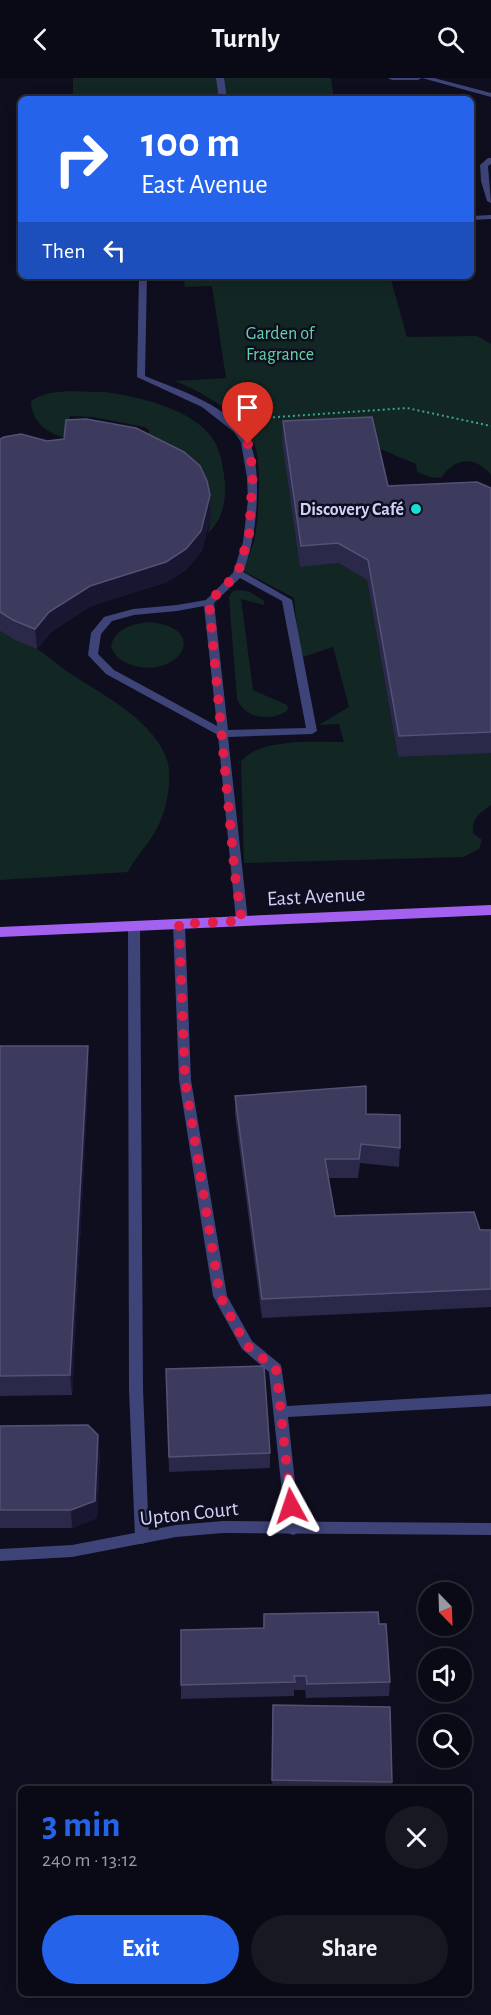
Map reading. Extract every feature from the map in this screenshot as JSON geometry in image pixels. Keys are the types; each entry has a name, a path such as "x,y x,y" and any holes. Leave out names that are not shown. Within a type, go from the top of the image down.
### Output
{"main road":[{"name":"East Avenue","path":"0,932 491,910"}],"street":[{"path":"220,78 223,96"},
{"path":"392,78 417,78"},
{"path":"425,78 491,95"},
{"path":"491,160 484,165 485,181 491,201"},
{"path":"474,218 491,217"},
{"path":"143,279 141,377 207,405 239,430 248,444 253,471 249,534 238,573 209,602 133,612 108,619 96,633 93,655 110,672 223,734 312,731 287,600 238,573"},
{"path":"209,602 235,875 242,921"},
{"path":"179,924 185,1080 220,1296 246,1345 276,1369 293,1529"},
{"path":"134,926 136,1389 142,1538"},
{"path":"282,1412 491,1400"},
{"name":"Upton Court","path":"0,1555 72,1551 176,1531 223,1527 491,1529"}],"path":[{"path":"226,420 407,408 491,426"}],"green space":[{"path":"73,78 331,78 334,96 73,96"},
{"name":"Garden of Fragrance","path":"184,279 391,279 407,337 477,336 491,344 491,475 479,464 466,461 447,470 442,477 433,478 417,472 416,464 373,446 338,563 367,580 398,757 491,752 491,805 477,816 473,823 473,833 482,840 479,849 463,857 244,863 241,761 261,748 274,745 344,742 339,724 319,725 349,707 333,647 300,658 294,598 243,571 253,545 259,503 257,452 248,432 230,413 209,398 175,381 226,378 212,286 185,287"},
{"path":"66,391 105,392 162,405 189,418 210,435 221,458 225,490 220,517 208,533 211,515 208,501 137,448 150,431 145,427 93,417 70,416 68,439 42,426 34,416 32,409 31,401 47,394"},
{"path":"233,591 250,592 264,601 264,605 241,599 253,690 287,705 288,710 282,714 267,717 252,714 241,706 237,699 229,597"},
{"path":"149,622 168,626 179,633 184,641 182,650 176,658 165,665 151,668 135,666 120,659 111,646 116,635 131,626"},
{"path":"0,631 37,649 69,673 128,711 152,734 161,747 167,760 169,773 165,808 151,838 128,872 0,880"}],"building":[{"path":"372,417 388,486 477,482 491,488 491,732 399,736 368,560 338,543 301,546 283,421"},
{"path":"86,419 136,428 184,452 200,466 210,495 201,531 186,549 166,562 90,586 49,612 35,629 0,612 0,439 21,434 47,441 64,439 66,420"},
{"path":"0,1046 88,1046 70,1375 0,1376"},
{"path":"366,1086 366,1114 400,1115 400,1148 361,1144 359,1159 325,1159 335,1216 474,1212 480,1230 491,1230 491,1289 262,1299 235,1096"},
{"path":"264,1366 270,1453 169,1457 166,1369"},
{"path":"88,1425 98,1435 95,1501 71,1510 0,1510 0,1426"},
{"path":"378,1612 379,1624 386,1624 390,1682 307,1684 306,1676 294,1676 295,1682 181,1685 181,1630 264,1628 264,1614"},
{"path":"273,1705 390,1707 392,1782 272,1780"}],"place":[{"name":"Discovery Café","path":"416,509"}],"route":[{"path":"248,444 253,471 249,534 238,573 209,602 235,875 242,921 179,924 185,1080 220,1296 246,1345 276,1369 291,1506"}]}
